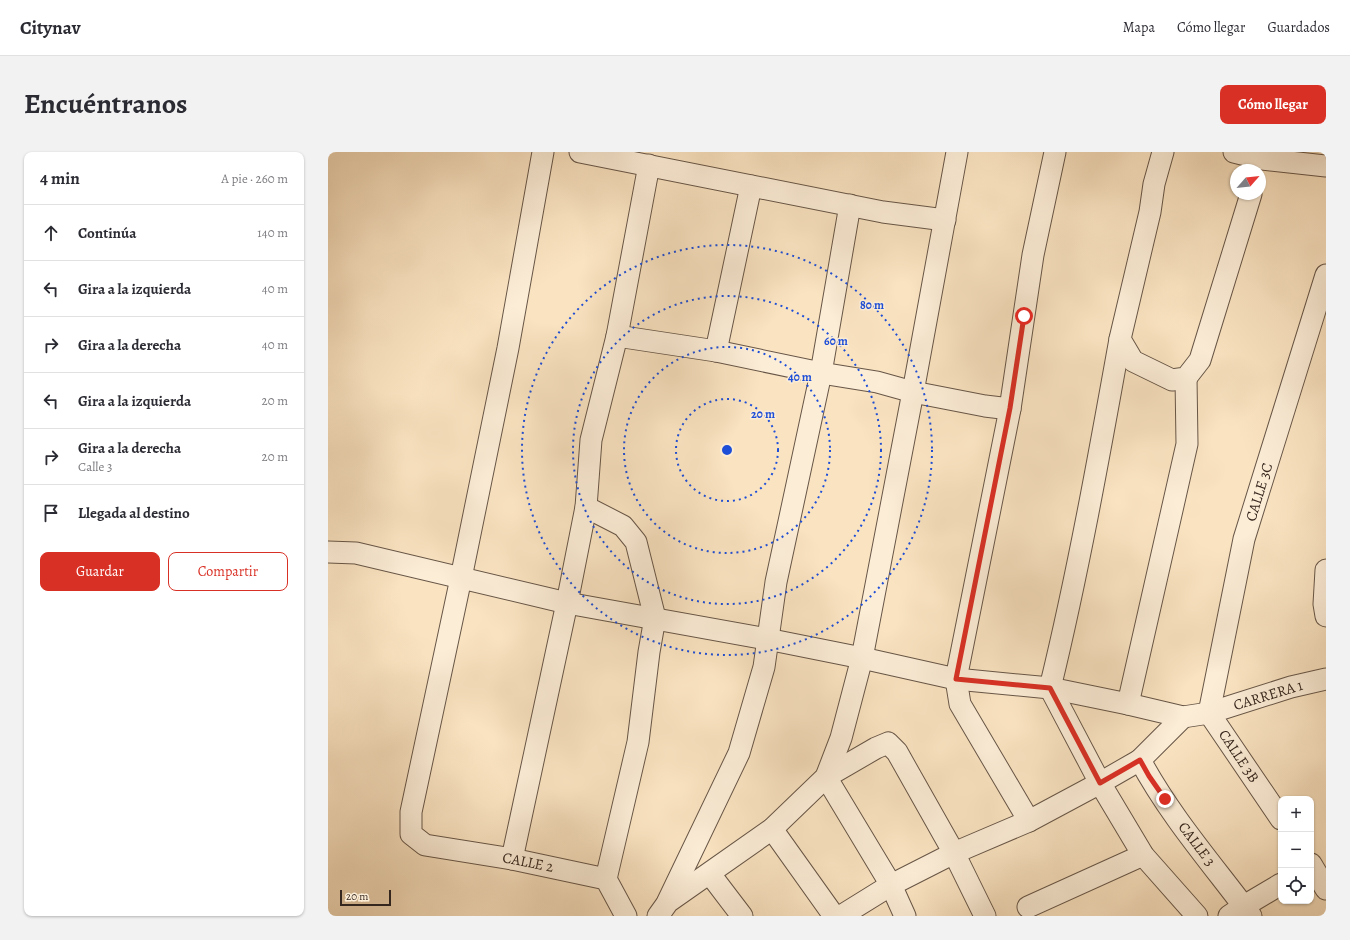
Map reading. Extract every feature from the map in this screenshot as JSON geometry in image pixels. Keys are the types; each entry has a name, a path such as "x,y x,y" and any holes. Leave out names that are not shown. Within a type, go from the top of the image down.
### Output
{"street":[{"path":"461,578 508,348 543,152"},
{"path":"580,152 883,212 945,220"},
{"path":"1029,821 960,704 956,679 1010,408 1033,255 1055,152"},
{"path":"1163,152 1154,184 1150,212 1120,339 1104,431 1063,633 1050,688 1100,783 1143,855 1197,916"},
{"path":"1234,152 1262,160 1326,166"},
{"path":"826,777 841,738 862,658 959,153"},
{"path":"512,858 567,603 586,507 591,440 617,336 649,165"},
{"path":"716,351 751,186"},
{"path":"1128,704 1187,444 1186,378 1200,360 1249,200"},
{"path":"663,909 739,753 764,667 776,582 821,373 850,205"},
{"name":"CALLE 3C","path":"1210,713 1244,539 1326,275"},
{"path":"617,336 716,351 821,373 877,382 913,392 985,406 1010,408"},
{"path":"1120,339 1133,361 1172,380 1186,378"},
{"path":"586,507 623,526 636,542 655,618 646,667 638,742 606,878 626,916"},
{"path":"328,552 356,554 567,603 767,639 956,679 1050,688 1183,717"},
{"path":"1325,608 1326,570"},
{"name":"CALLE 2","path":"461,578 411,812 411,834 425,845 512,858 606,878"},
{"name":"CARRERA 1","path":"1183,717 1210,713 1291,687 1326,679"},
{"path":"1149,709 1162,738"},
{"name":"CALLE 3B","path":"1210,713 1278,815"},
{"path":"841,916 891,885 954,853 1029,821 1140,760 1183,717"},
{"path":"663,909 772,830 826,777 876,748 888,743 898,752 954,853 985,916"},
{"name":"CALLE 3","path":"1140,760 1149,776 1241,913"},
{"path":"826,777 891,885 905,916"},
{"path":"772,830 834,916"},
{"path":"1028,907 1143,855"},
{"path":"1315,864 1326,888"},
{"path":"710,874 742,916"},
{"path":"1241,913 1278,886"}],"route":[{"path":"1024,316 1010,408 956,679 1050,688 1100,783 1140,760 1165,799"}]}
